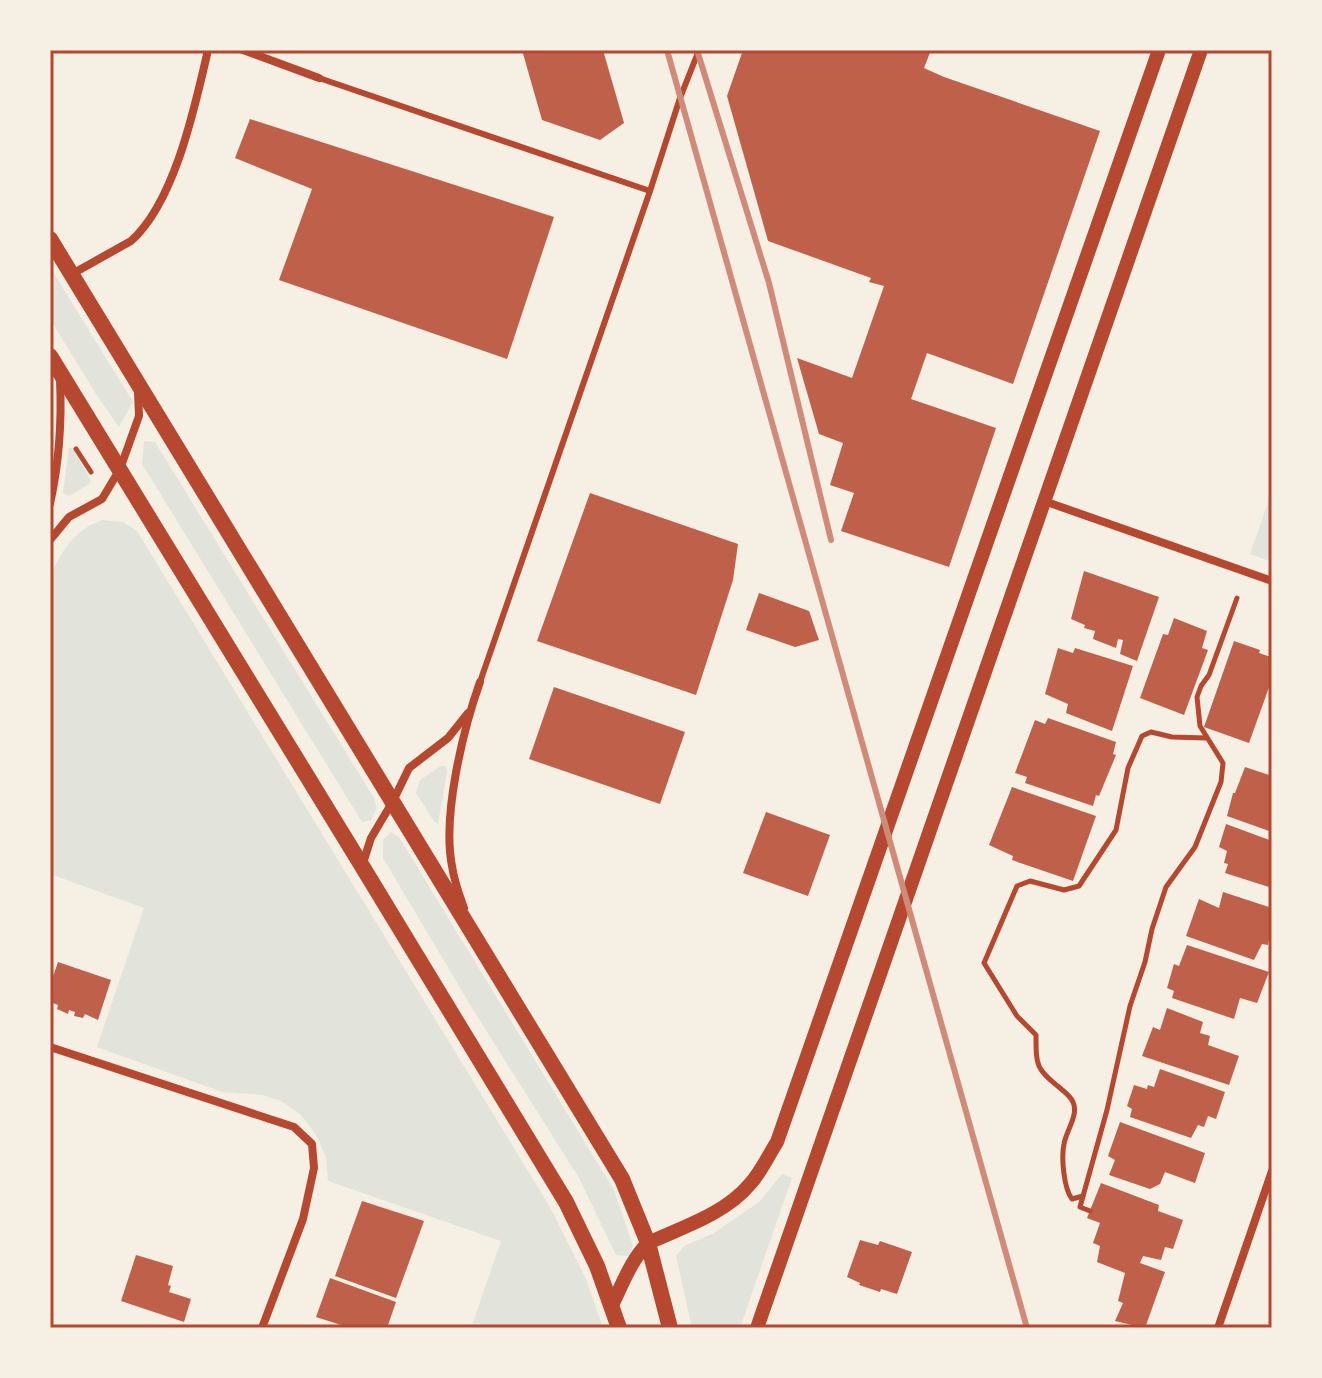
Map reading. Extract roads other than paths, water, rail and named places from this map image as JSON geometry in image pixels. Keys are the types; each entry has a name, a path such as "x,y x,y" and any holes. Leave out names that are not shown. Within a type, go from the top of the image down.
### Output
{"main road":[{"path":"50,239 622,1179 648,1243 670,1328"},
{"path":"54,364 566,1202 587,1245 619,1328"}],"street":[{"path":"72,274 131,241 156,212 191,118 208,50"},
{"path":"243,50 319,78"},
{"path":"612,1305 635,1259 648,1243 711,1214 740,1194 752,1183 777,1142 1159,50"},
{"path":"757,1328 1201,50"},
{"path":"50,504 61,433 61,409 54,364"},
{"path":"50,540 69,517 102,499 120,469 139,416 138,381"},
{"path":"1044,501 1272,581"},
{"path":"472,932 451,864 450,841 455,784 480,682"},
{"path":"362,866 371,838 409,768 448,738 471,709"},
{"path":"50,1047 294,1127 312,1144 314,1168 303,1219 262,1328"},
{"path":"1218,1328 1272,1171"}],"lane":[{"path":"480,682 699,50"},
{"path":"319,78 650,191"}],"railway":[{"path":"667,50 1027,1328"},
{"path":"697,50 769,283 831,540"}]}
